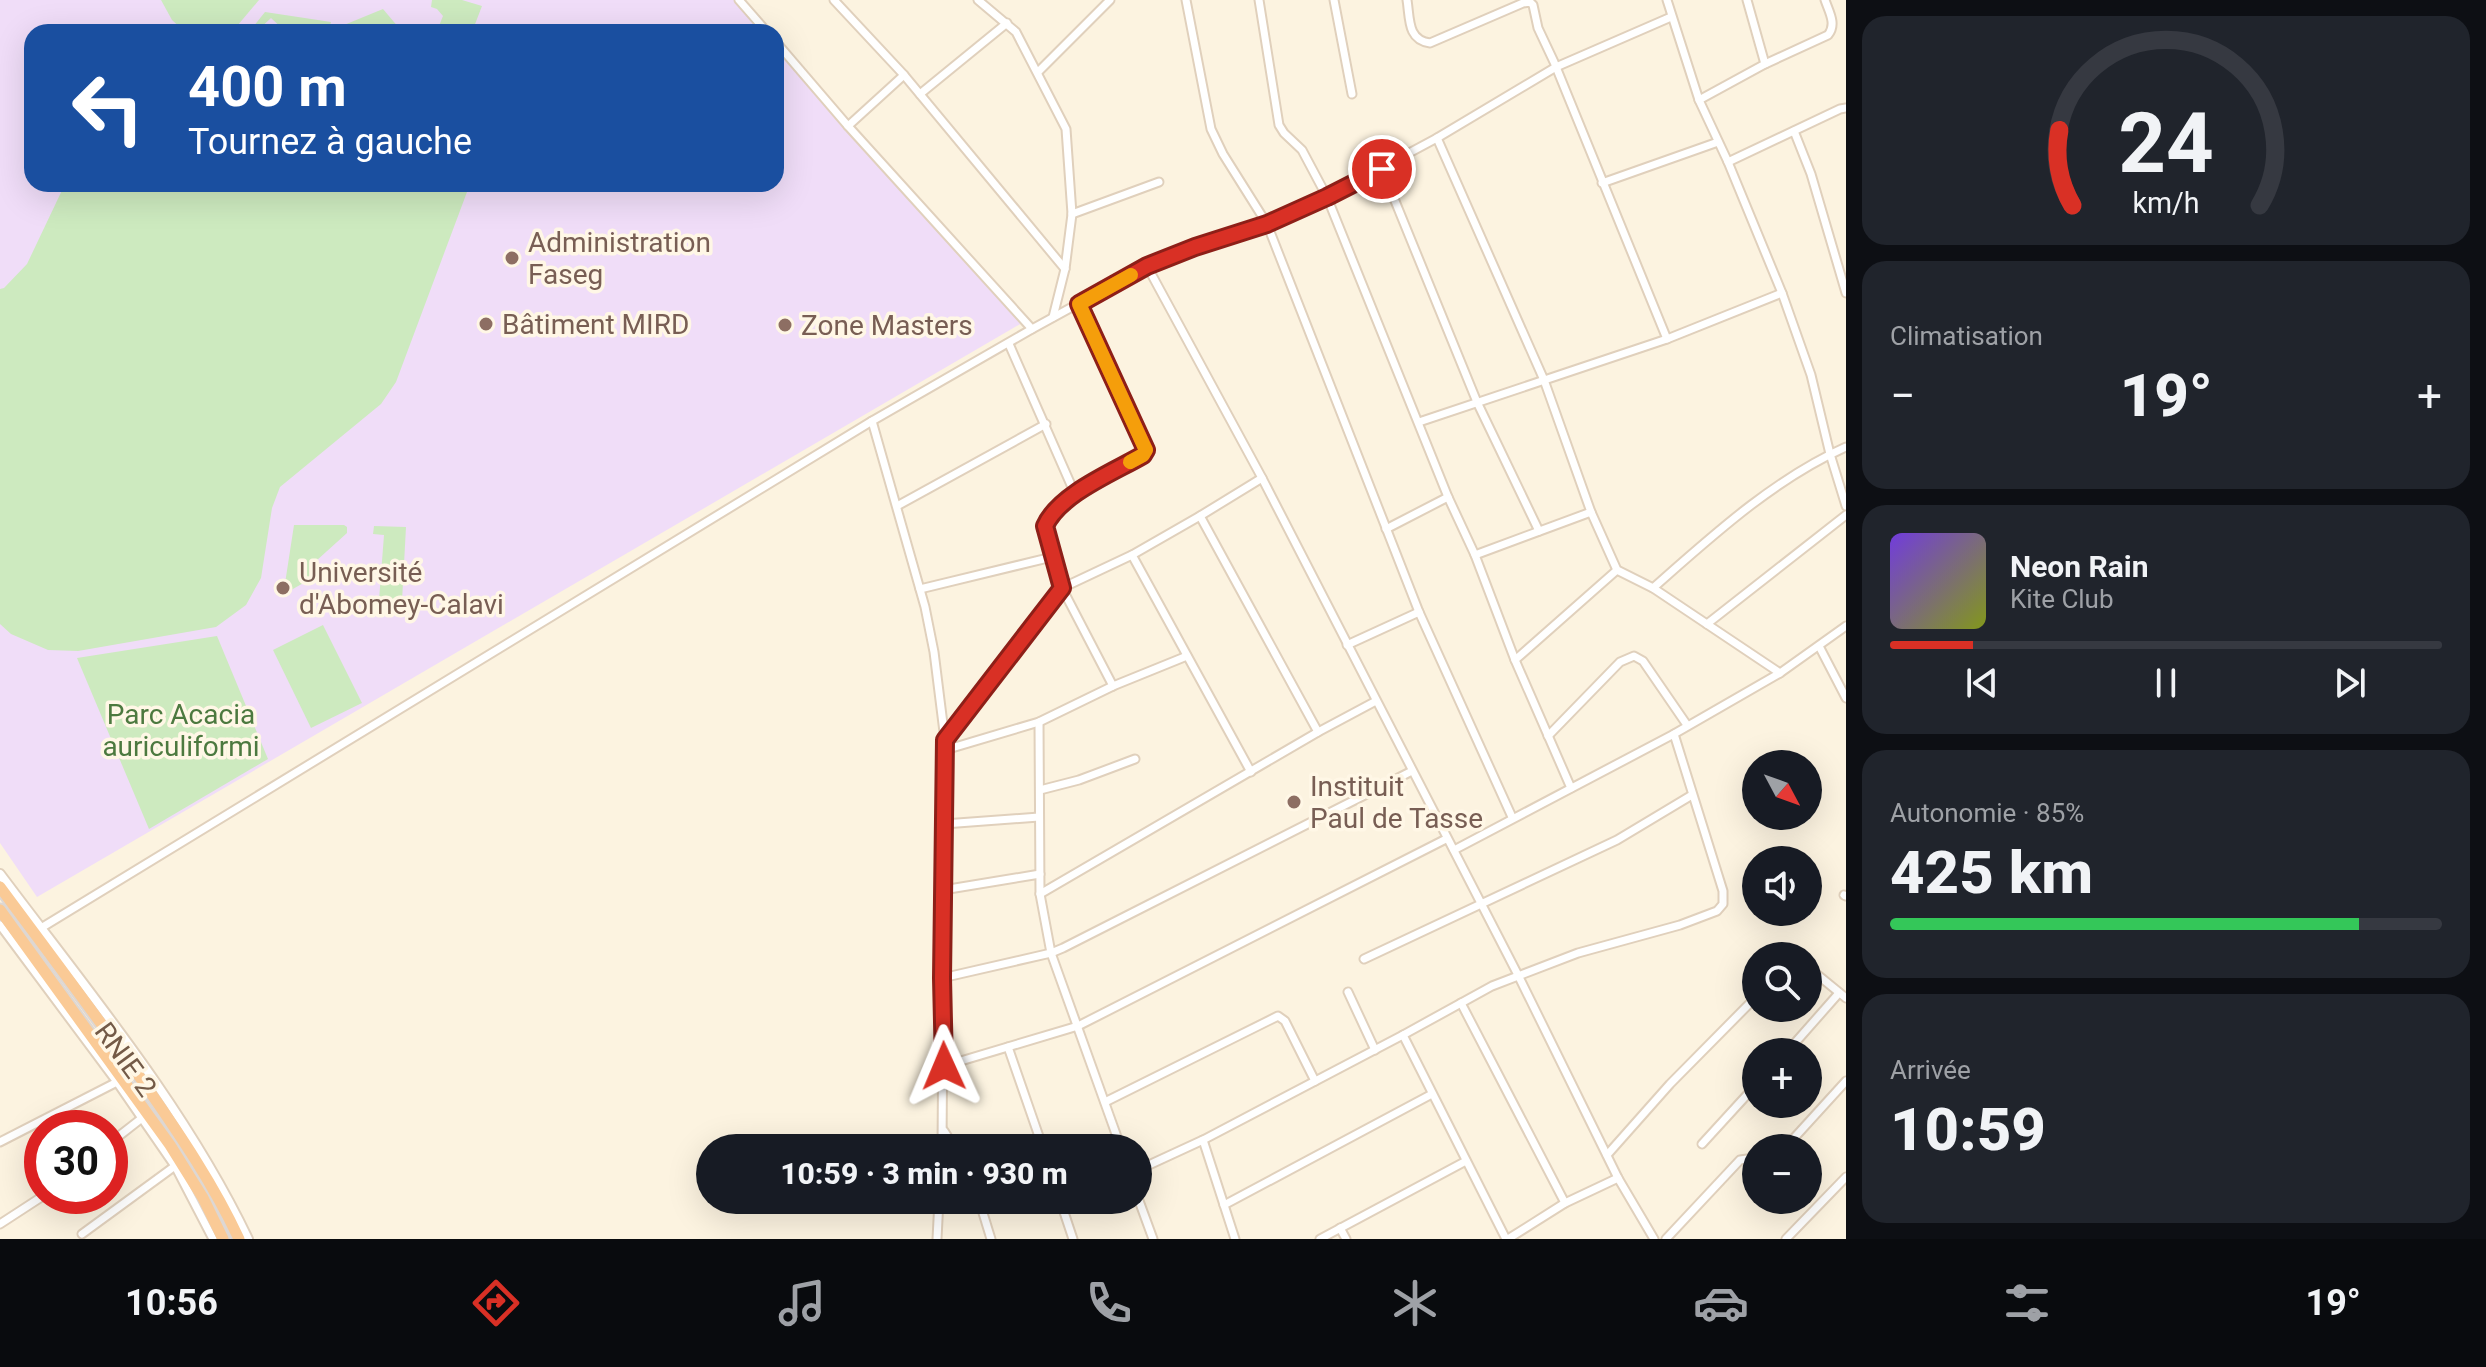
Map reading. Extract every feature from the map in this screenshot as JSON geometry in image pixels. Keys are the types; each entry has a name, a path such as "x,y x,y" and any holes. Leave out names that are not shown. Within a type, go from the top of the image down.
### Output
{"highway":[{"name":"RNIE 2","path":"0,887 171,1121 239,1239"},
{"name":"RNIE 2","path":"0,910 170,1145 203,1198 223,1239"}],"street":[{"path":"739,0 760,24"},
{"path":"834,0 904,75 1065,269"},
{"path":"978,0 1007,23 1023,43 1066,129 1072,214 1065,269 1053,317"},
{"path":"1038,72 1110,0"},
{"path":"1186,0 1211,129 1267,224 1419,612 1512,817"},
{"path":"1259,0 1279,125 1302,150 1327,197 1448,497 1475,555 1515,660 1571,788"},
{"path":"1334,0 1352,94"},
{"path":"1407,0 1412,34 1430,43 1523,3 1533,5 1538,28 1667,339"},
{"path":"1667,0 1699,100 1782,293 1811,375 1846,506"},
{"path":"1747,0 1765,64"},
{"path":"1699,100 1765,64 1828,35 1833,21 1825,0"},
{"path":"41,928 872,421 1053,317 1147,266 1267,224 1327,197 1437,138 1556,67 1671,17"},
{"path":"920,94 1007,23"},
{"path":"784,51 1032,329"},
{"path":"848,126 904,75"},
{"path":"1728,162 1846,108"},
{"path":"1794,131 1811,174 1846,293"},
{"path":"1437,138 1544,380 1591,512 1617,570 1653,588 1780,673"},
{"path":"1602,183 1718,142"},
{"path":"1382,169 1477,402 1539,531"},
{"path":"1072,214 1159,182"},
{"path":"1147,266 1262,478 1518,975 1618,1178 1654,1239"},
{"path":"1419,422 1667,339 1782,293"},
{"path":"1079,304 1146,450 1143,455 1075,494 1050,514 1045,526 1062,588 1113,686"},
{"path":"1009,344 1075,494"},
{"path":"872,421 920,589 934,652 945,745 943,1134"},
{"path":"897,506 1046,424"},
{"path":"1653,588 1785,480 1809,464 1846,447"},
{"path":"945,745 1062,588 1132,555 1262,478"},
{"path":"1386,529 1448,497"},
{"path":"1475,555 1591,512"},
{"path":"1707,624 1846,515"},
{"path":"1200,516 1318,732"},
{"path":"1132,555 1251,772"},
{"path":"920,589 1052,557"},
{"path":"1515,660 1617,570"},
{"path":"1347,645 1419,612"},
{"path":"1454,850 1674,734 1780,673 1846,626"},
{"path":"1819,646 1846,698"},
{"path":"945,745 1039,722 1113,686 1187,656"},
{"path":"1548,736 1620,662 1634,656 1643,661 1687,725"},
{"path":"1040,894 1376,701"},
{"path":"1039,722 1040,894 1051,953 1116,1134"},
{"path":"1152,1164 1203,1140 1518,975 1578,953 1680,925 1717,911 1723,904 1723,891 1674,734"},
{"path":"1040,790 1079,780 1135,759"},
{"path":"942,978 1051,953 1412,771"},
{"path":"1364,959 1617,840 1692,795"},
{"path":"944,824 1039,817"},
{"path":"944,1066 1078,1026 1446,839"},
{"path":"0,874 145,1068 192,1137 248,1239"},
{"path":"943,890 1040,874"},
{"path":"0,925 117,1082 175,1166 213,1239"},
{"path":"1801,1038 1842,995 1822,979"},
{"path":"1348,992 1375,1050"},
{"path":"1461,1003 1565,1203"},
{"path":"1607,1155 1670,1084 1742,1011"},
{"path":"1105,1102 1278,1016 1285,1021 1315,1081"},
{"path":"1403,1035 1507,1239 1565,1203 1618,1178"},
{"path":"1008,1047 1038,1134"},
{"path":"1798,1134 1846,1081"},
{"path":"0,1142 117,1082"},
{"path":"1224,1205 1432,1094"},
{"path":"1702,1144 1742,1100"},
{"path":"128,1129 142,1118"},
{"path":"943,1129 946,1134"},
{"path":"1203,1140 1235,1239"},
{"path":"1666,1239 1742,1160"},
{"path":"1320,1239 1466,1161"},
{"path":"82,1234 175,1166"},
{"path":"1786,1239 1846,1177"},
{"path":"0,1224 24,1208"},
{"path":"937,1239 938,1214"},
{"path":"983,1214 991,1239"},
{"path":"1065,1214 1073,1239"},
{"path":"1144,1214 1153,1239"},
{"path":"1340,1228 1346,1239"}],"shaded area":[{"name":"Université d'Abomey-Calavi","path":"0,0 737,0 757,24 24,24 24,192 784,192 784,54 957,254 1022,323 37,897 0,843"}],"green space":[{"path":"161,0 259,0 239,24 176,24"},
{"path":"432,0 462,0 482,6 475,24 440,24 443,16 431,7"},
{"path":"383,9 396,24 346,24"},
{"path":"265,12 331,22 277,24 271,18 265,24 255,24"},
{"path":"61,192 467,192 396,382 381,404 280,487 272,508 261,578 246,605 216,627 78,651 48,650 11,634 0,624 0,289 27,264"},
{"path":"294,525 344,525 347,533 316,561 312,578 286,593 284,590"},
{"path":"374,526 406,527 402,601 379,600 384,535 373,534"},
{"path":"323,625 362,703 311,728 273,650"},
{"name":"Parc Acacia auriculiformi","path":"217,636 268,759 149,829 77,658"}],"slow traffic":[{"path":"1130,462 1146,450 1079,304 1131,275"}],"place":[{"name":"Administration Faseg","path":"512,258"},
{"name":"Bâtiment MIRD","path":"486,324"},
{"name":"Zone Masters","path":"785,325"},
{"name":"Université d'Abomey-Calavi","path":"283,588"},
{"name":"Instituit Paul de Tasse","path":"1294,802"}],"route":[{"path":"944,1066 945,740 1062,588 1045,526 1050,514 1075,494 1143,455 1146,450 1079,304 1147,266 1267,224 1382,169"}]}
